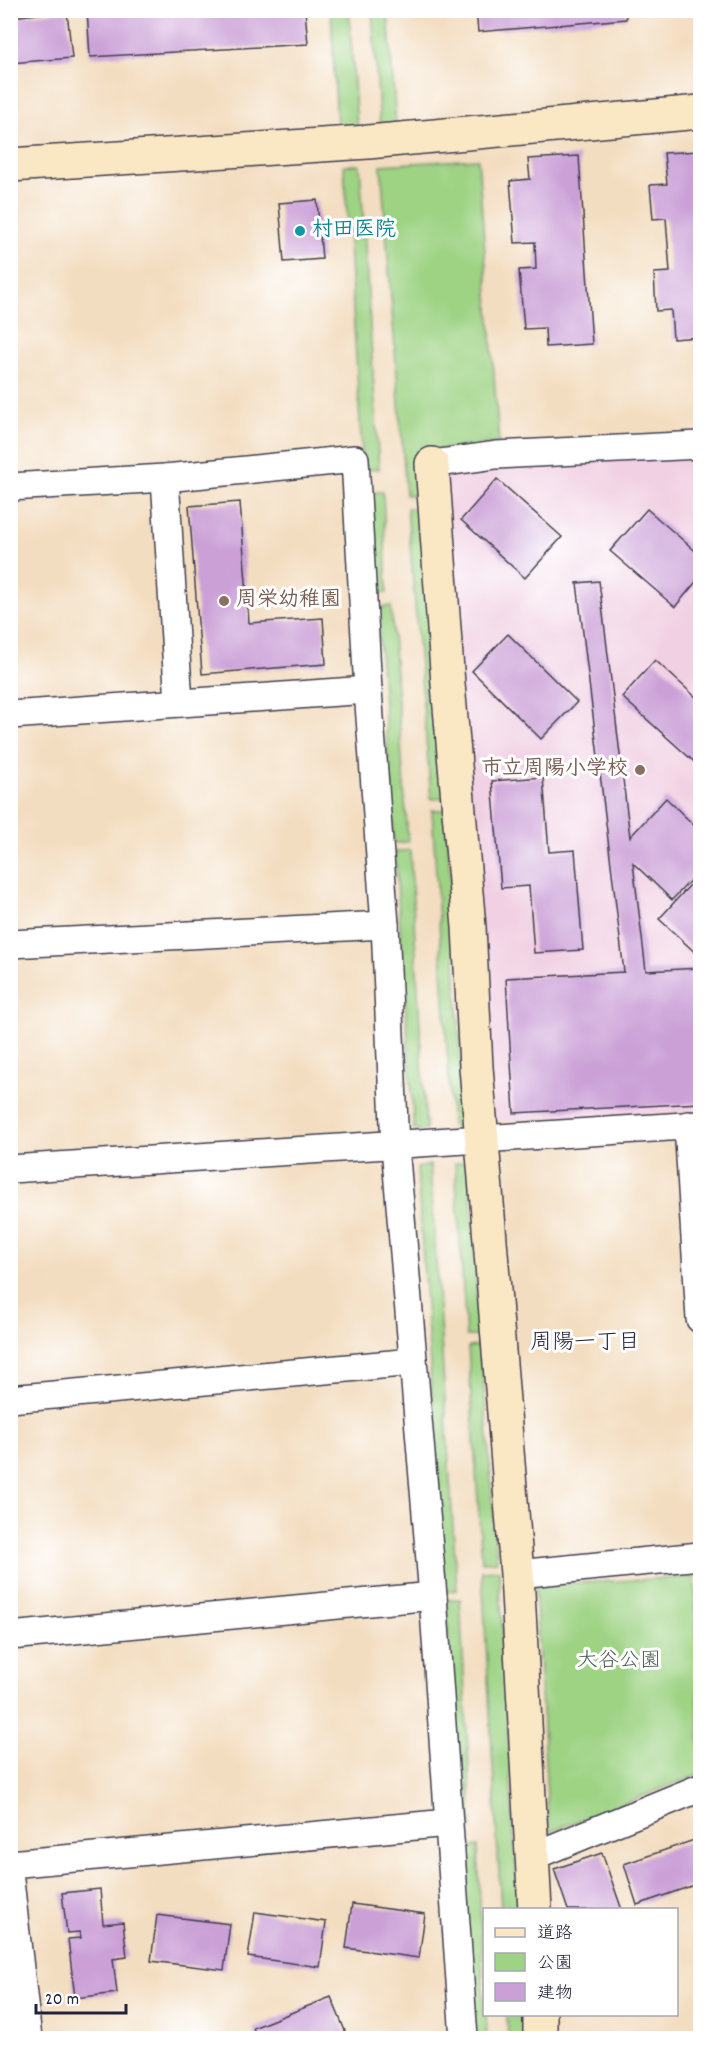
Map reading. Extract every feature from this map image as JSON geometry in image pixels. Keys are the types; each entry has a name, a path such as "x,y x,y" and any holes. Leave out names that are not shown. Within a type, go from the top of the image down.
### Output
{"street":[{"path":"10,165 368,142 700,112"},
{"path":"535,1908 517,1574 476,1067 469,927 432,464 496,455 700,445"},
{"path":"10,487 165,478 355,459 368,690 385,925 395,1146 433,1596 464,2038"},
{"path":"165,478 179,703"},
{"path":"10,715 368,690"},
{"path":"10,944 385,925"},
{"path":"10,1169 694,1125 700,1319"},
{"path":"10,1399 413,1362"},
{"path":"517,1574 700,1556"},
{"path":"10,1636 433,1596"},
{"path":"533,1856 700,1788"},
{"path":"10,1864 448,1823"},
{"path":"10,1881 28,2038"},
{"path":"540,2016 540,2038"}],"shaded area":[{"path":"700,450 700,1112 494,1121 440,467"}],"green space":[{"path":"331,11 349,11 357,127 337,127"},
{"path":"372,11 388,11 396,125 380,126"},
{"path":"478,159 499,443 417,452 419,495 406,495 381,165"},
{"path":"344,165 360,165 379,469 363,470"},
{"path":"368,492 383,492 387,593 376,594"},
{"path":"407,508 421,508 445,798 431,799"},
{"path":"391,606 408,842 394,843 377,608"},
{"path":"432,810 446,810 465,1126 452,1127"},
{"path":"410,850 426,1130 414,1130 395,852"},
{"path":"469,1162 479,1336 466,1336 455,1163"},
{"path":"430,1165 457,1590 445,1592 417,1168"},
{"path":"481,1346 497,1561 482,1562 468,1347"},
{"path":"499,1570 518,1908 501,1908 482,1571"},
{"name":"大谷公園","path":"695,1577 700,1774 549,1832 535,1585"},
{"path":"460,1599 472,1828 460,1829 446,1600"},
{"path":"478,1846 483,2016 486,2016 487,2038 473,2038 462,1849"},
{"path":"507,2016 524,2016 526,2038 508,2038"}],"building":[{"path":"87,10 305,10 308,44 90,57"},
{"path":"476,10 626,10 626,19 478,32"},
{"path":"67,11 72,58 10,63 10,17"},
{"path":"700,151 700,337 673,339 671,310 656,311 654,273 670,272 666,218 653,219 650,185 667,184 664,153"},
{"path":"579,156 592,344 546,347 545,328 524,329 519,270 536,269 535,242 515,243 510,181 530,179 528,159"},
{"name":"村田医院","path":"317,200 322,259 284,262 279,203"},
{"path":"497,479 562,537 525,578 461,520"},
{"path":"240,502 249,623 323,618 326,664 202,674 189,506"},
{"path":"647,509 700,555 700,577 675,607 610,551"},
{"path":"599,581 630,837 666,798 700,831 700,870 672,900 633,863 646,971 700,968 700,1103 514,1113 506,978 624,972 577,583"},
{"path":"508,634 577,702 541,739 472,671"},
{"path":"655,660 700,701 700,767 622,697"},
{"path":"543,777 549,852 575,850 583,950 534,953 529,886 501,888 492,781"},
{"path":"700,874 700,957 659,919"},
{"path":"700,1838 700,1883 637,1905 624,1864"},
{"path":"602,1853 621,1908 567,1908 554,1869"},
{"path":"100,1889 103,1924 123,1922 127,1957 113,1959 117,1993 75,1998 68,1939 81,1938 80,1932 67,1933 62,1893"},
{"path":"352,1904 425,1914 419,1958 346,1948"},
{"path":"255,1912 326,1922 320,1967 248,1957"},
{"path":"157,1915 230,1924 224,1970 151,1961"},
{"path":"331,1997 348,2038 257,2038 253,2028"}],"place":[{"name":"村田医院","path":"300,231"},
{"name":"周栄幼稚園","path":"224,601"},
{"name":"市立周陽小学校","path":"640,770"}],"district":[{"name":"周陽一丁目","path":"585,1343"}]}
